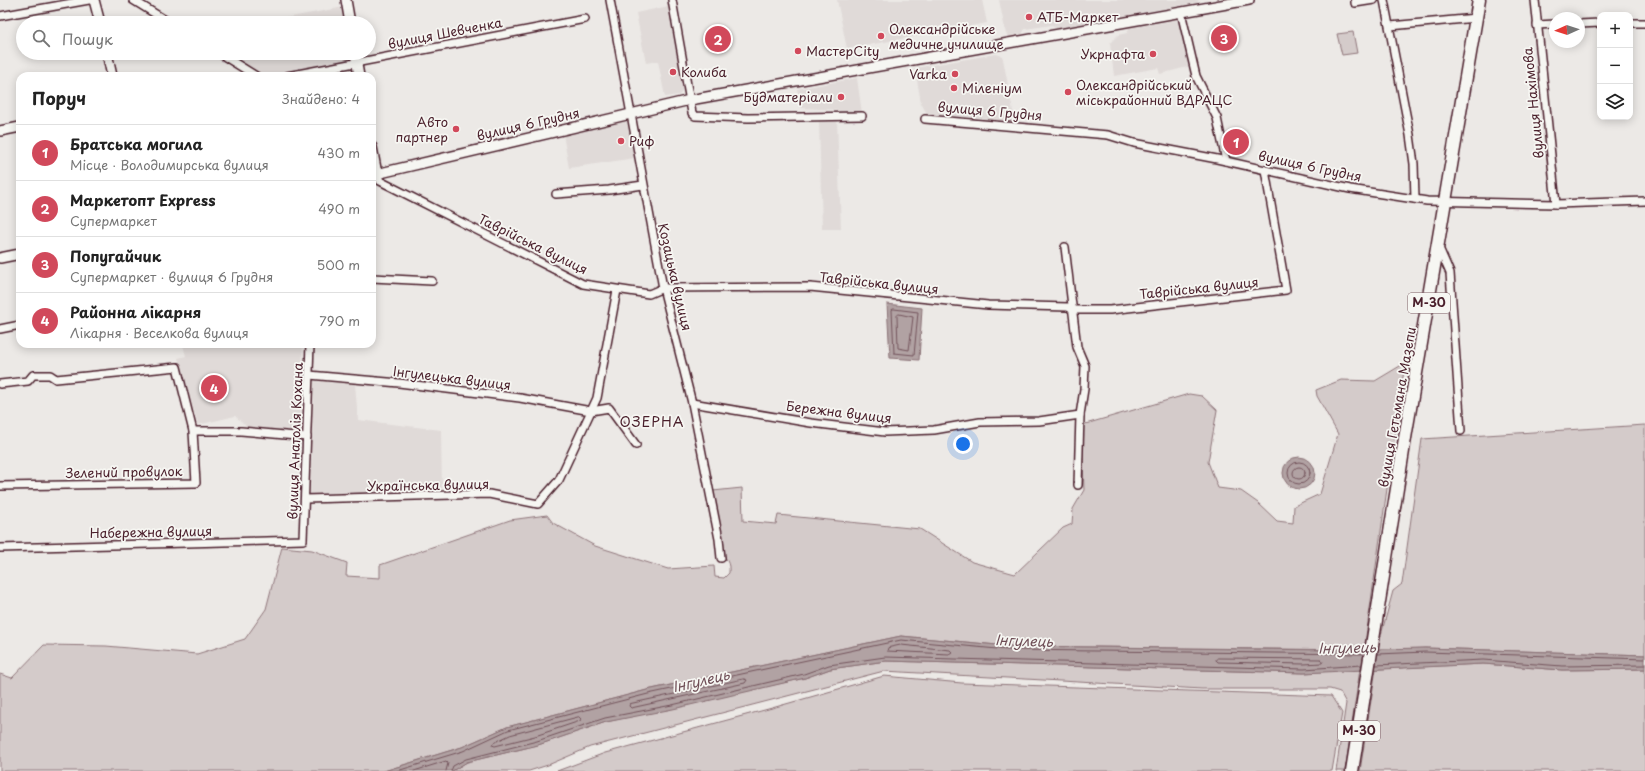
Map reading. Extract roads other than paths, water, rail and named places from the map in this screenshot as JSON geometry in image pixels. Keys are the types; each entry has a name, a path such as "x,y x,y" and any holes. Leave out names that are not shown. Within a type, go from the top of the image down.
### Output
{"highway":[{"name":"вулиця Гетьмана Мазепи","path":"1352,771 1366,691 1406,432 1439,248 1479,0"}],"street":[{"path":"0,16 63,2 89,0"},
{"path":"94,0 98,16"},
{"path":"133,0 159,16"},
{"path":"346,0 349,16"},
{"name":"Козацька вулиця","path":"610,0 663,288 692,403 719,539 721,558"},
{"path":"672,0 692,113 694,116 748,118 862,116"},
{"name":"вулиця 6 Грудня","path":"376,174 690,100 1249,0"},
{"path":"1355,0 1355,3 1374,0"},
{"path":"1384,0 1410,135 1414,164 1415,199"},
{"name":"вулиця Нахімова","path":"1535,0 1556,204"},
{"path":"1181,12 1196,76 1217,118 1226,161"},
{"path":"1390,26 1476,18"},
{"name":"вулиця Шевченка","path":"376,59 585,19"},
{"path":"1585,24 1597,23"},
{"path":"1633,23 1645,23"},
{"path":"1537,25 1549,24"},
{"path":"108,60 111,72"},
{"path":"230,60 250,72"},
{"path":"356,60 358,72"},
{"name":"вулиця Шевченка","path":"308,72 372,60"},
{"name":"вулиця 6 Грудня","path":"925,119 1108,134 1134,143 1226,161 1350,189 1415,199 1446,202 1556,204 1645,201"},
{"path":"0,131 16,128"},
{"name":"Таврійська вулиця","path":"376,176 380,181 583,284 649,294 663,288 810,287 931,301 988,305 1068,307 1073,310 1110,310 1286,290 1265,170"},
{"path":"556,194 609,190 643,185"},
{"path":"1065,247 1077,347 1085,366 1080,415 1078,485"},
{"path":"1439,248 1450,273 1461,431"},
{"path":"0,258 16,255"},
{"path":"376,278 432,281"},
{"name":"Українська вулиця","path":"305,499 489,494 538,504 559,480 597,398 617,290"},
{"path":"0,329 16,325"},
{"name":"вулиця Анатолія Кохана","path":"303,540 310,348"},
{"path":"0,384 28,381 33,375 50,375 56,379 177,367 193,431 241,431 307,437"},
{"name":"Інгулецька вулиця","path":"309,375 399,383 520,398 591,411"},
{"name":"Бережна вулиця","path":"692,403 810,423 885,432 934,430 980,422 1039,421 1080,415"},
{"path":"591,411 609,408 636,445"},
{"name":"Зелений провулок","path":"0,486 196,483 193,431"},
{"name":"Набережна вулиця","path":"0,548 303,540"}],"water":[{"path":"887,304 922,308 919,360 890,358"},
{"path":"1299,457 1310,462 1315,473 1310,484 1299,489 1288,484 1283,473 1288,462"},
{"name":"Інгулець","path":"901,636 1008,646 1328,650 1425,648 1645,655 1645,669 1562,670 1483,664 1304,673 886,661 830,669 805,678 673,709 606,722 538,745 467,762 452,771 384,771 462,747 507,727 647,690"}],"place":[{"name":"АТБ-Маркет","path":"1029,17"},
{"name":"Олександрійське медичне училище","path":"881,36"},
{"name":"Попугайчик","path":"1224,38"},
{"name":"Маркетопт Express","path":"718,39"},
{"name":"МастерCity","path":"798,51"},
{"name":"Укрнафта","path":"1153,54"},
{"name":"Колиба","path":"673,72"},
{"name":"Varka","path":"955,74"},
{"name":"Міленіум","path":"954,88"},
{"name":"Олександрійський міськрайонний ВДРАЦС","path":"1068,92"},
{"name":"Будматеріали","path":"841,97"},
{"name":"Авто партнер","path":"456,129"},
{"name":"Риф","path":"621,141"},
{"name":"Братська могила","path":"1236,142"},
{"name":"Районна лікарня","path":"214,388"}],"district":[{"name":"ОЗЕРНА","path":"652,422"}]}
